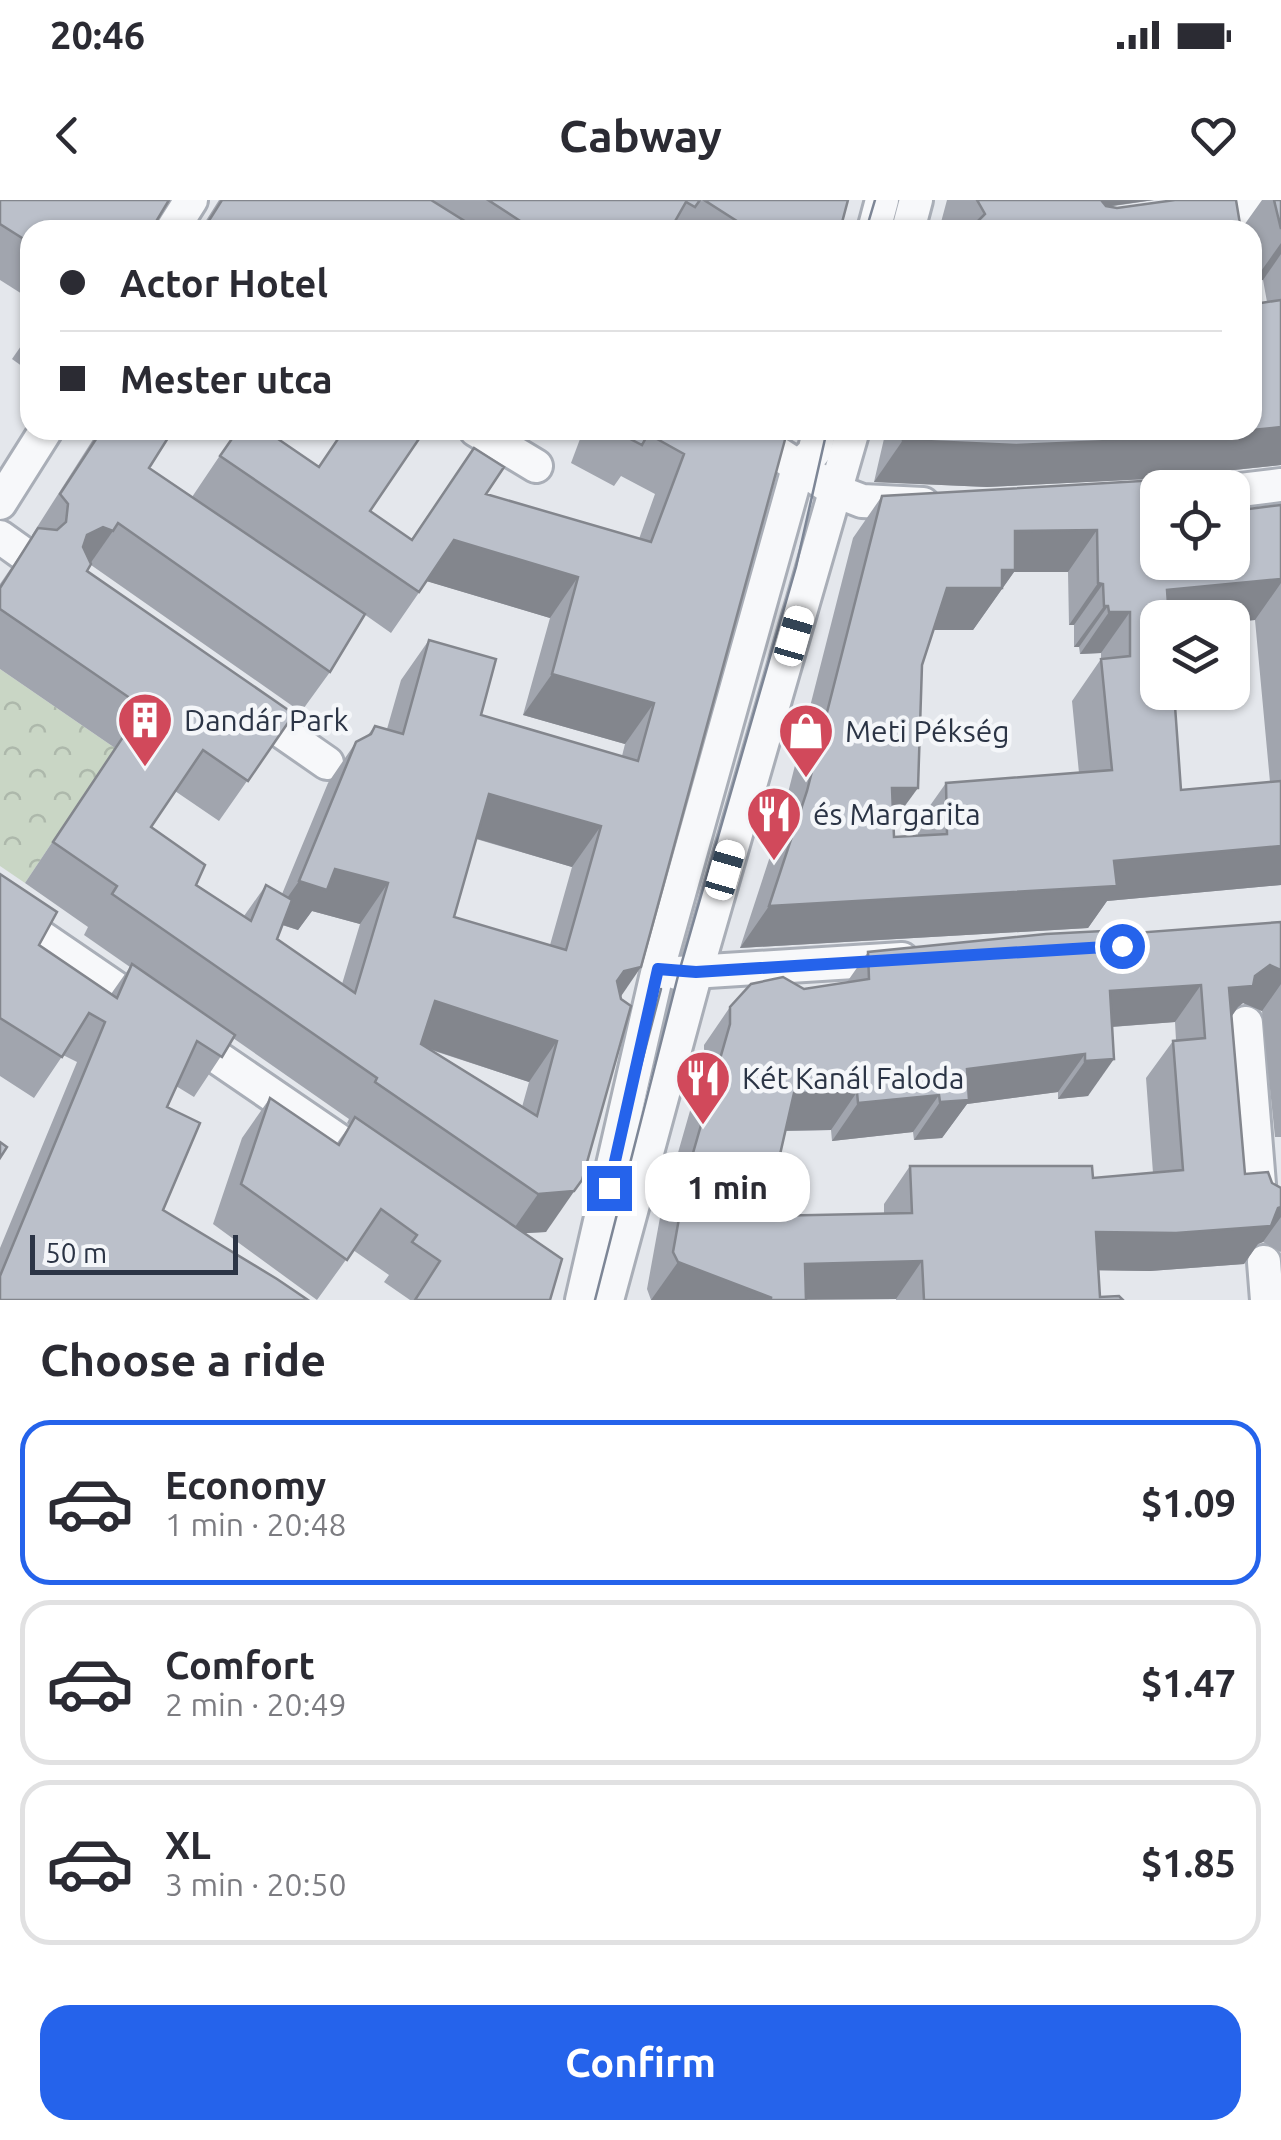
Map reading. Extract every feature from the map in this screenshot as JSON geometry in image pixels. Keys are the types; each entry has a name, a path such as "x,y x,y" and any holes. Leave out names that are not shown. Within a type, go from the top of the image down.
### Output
{"street":[{"path":"1163,219 1281,202"},
{"path":"0,503 40,440"},
{"path":"493,440 536,466"},
{"path":"776,440 811,450 836,490 862,501 951,505"},
{"path":"607,1300 696,972 850,440"},
{"path":"582,1300 646,1039 658,969 811,450"},
{"path":"1250,489 1281,485"},
{"path":"216,687 327,763"},
{"path":"0,909 404,1185"},
{"path":"658,969 696,972 928,958"},
{"path":"1246,1023 1261,1208"},
{"path":"608,1027 646,1039"},
{"path":"1264,1262 1266,1300"}],"green space":[{"path":"0,669 115,748 25,883 0,866"}],"building":[{"path":"0,200 169,200 157,220 20,220 20,237 0,224"},
{"path":"222,200 431,200 463,220 209,220"},
{"path":"488,200 700,200 695,207 686,202 676,220 519,220"},
{"path":"704,200 848,200 843,220 735,220"},
{"path":"977,200 1101,200 1106,206 1117,208 1175,200 1236,200 1239,220 979,220 985,214"},
{"path":"1274,200 1281,200 1281,229"},
{"path":"1281,300 1281,427 1262,429 1262,303"},
{"path":"95,440 167,440 149,468 365,614 330,672 118,523 113,531 103,527 87,535 83,547 91,564 87,571 294,714 248,781 203,750 151,827 205,865 196,885 251,921 266,885 292,900 277,939 355,993 388,883 335,869 327,890 299,881 356,742 371,734 375,726 403,734 429,640 496,659 481,715 638,761 654,703 552,674 578,577 454,540 419,592 220,456 231,440 279,440 319,467 337,440 418,440 370,511 412,540 474,448 504,467 486,494 651,542 684,454 659,440 785,440 641,967 624,971 617,981 621,999 631,1006 582,1180 574,1191 538,1194 112,894 117,886 53,842 143,707 0,609 0,588 38,528 57,530 66,522 68,504 60,494","holes":["489,794 601,826 566,950 454,917","435,1001 557,1041 537,1116 421,1044"]},
{"path":"903,440 1131,440 1016,445"},
{"path":"1140,481 1140,580 1250,580 1250,509 1281,505 1281,579 1167,590 1168,600 1140,600 1140,710 1175,710 1181,790 1281,781 1281,846 1114,861 1117,886 769,906 807,791 882,496","holes":["1097,530 1098,583 1103,584 1104,606 1108,606 1109,612 1130,612 1130,656 1101,659 1112,770 946,783 947,834 894,837 892,788 918,788 922,665 947,588 1002,588 1002,570 1015,570 1015,531"]},
{"path":"0,874 57,912 39,945 117,998 132,964 235,1035 222,1057 197,1041 167,1107 200,1123 163,1210 308,1300 0,1300 0,1276 105,1022 89,1013 62,1057 0,1018"},
{"path":"1281,922 1281,970 1270,965 1255,976 1253,986 1229,988 1245,1174 1268,1172 1272,1183 1281,1188 1281,1207 1271,1226 1176,1233 1096,1232 1100,1297 1119,1296 1123,1300 924,1300 922,1261 805,1264 806,1300 750,1300 772,1298 678,1262 673,1252 687,1174 730,1024 730,1007 751,984 783,977 804,989 869,979 868,952 1046,934 1122,930 1122,934","holes":["1201,985 1205,1038 1173,1041 1183,1170 1093,1178 1092,1166 910,1166 912,1213 766,1216 794,1093 857,1092 858,1103 939,1095 940,1102 969,1100 967,1069 1085,1054 1085,1061 1114,1059 1110,991"]},
{"path":"270,1098 339,1145 355,1117 562,1259 550,1300 415,1300 440,1261 412,1242 417,1235 381,1209 347,1260 241,1184"}],"tram line":[{"path":"869,220 875,200"},
{"path":"595,1300 679,972 796,567 825,440"},
{"path":"624,1130 661,989"}],"place":[{"name":"Dandár Park","path":"145,769"},
{"name":"Meti Pékség","path":"806,780"},
{"name":"és Margarita","path":"774,863"},
{"name":"Két Kanál Faloda","path":"703,1127"}],"route":[{"path":"609,1188 646,1039 658,969 666,973 696,972 1122,946"}]}
